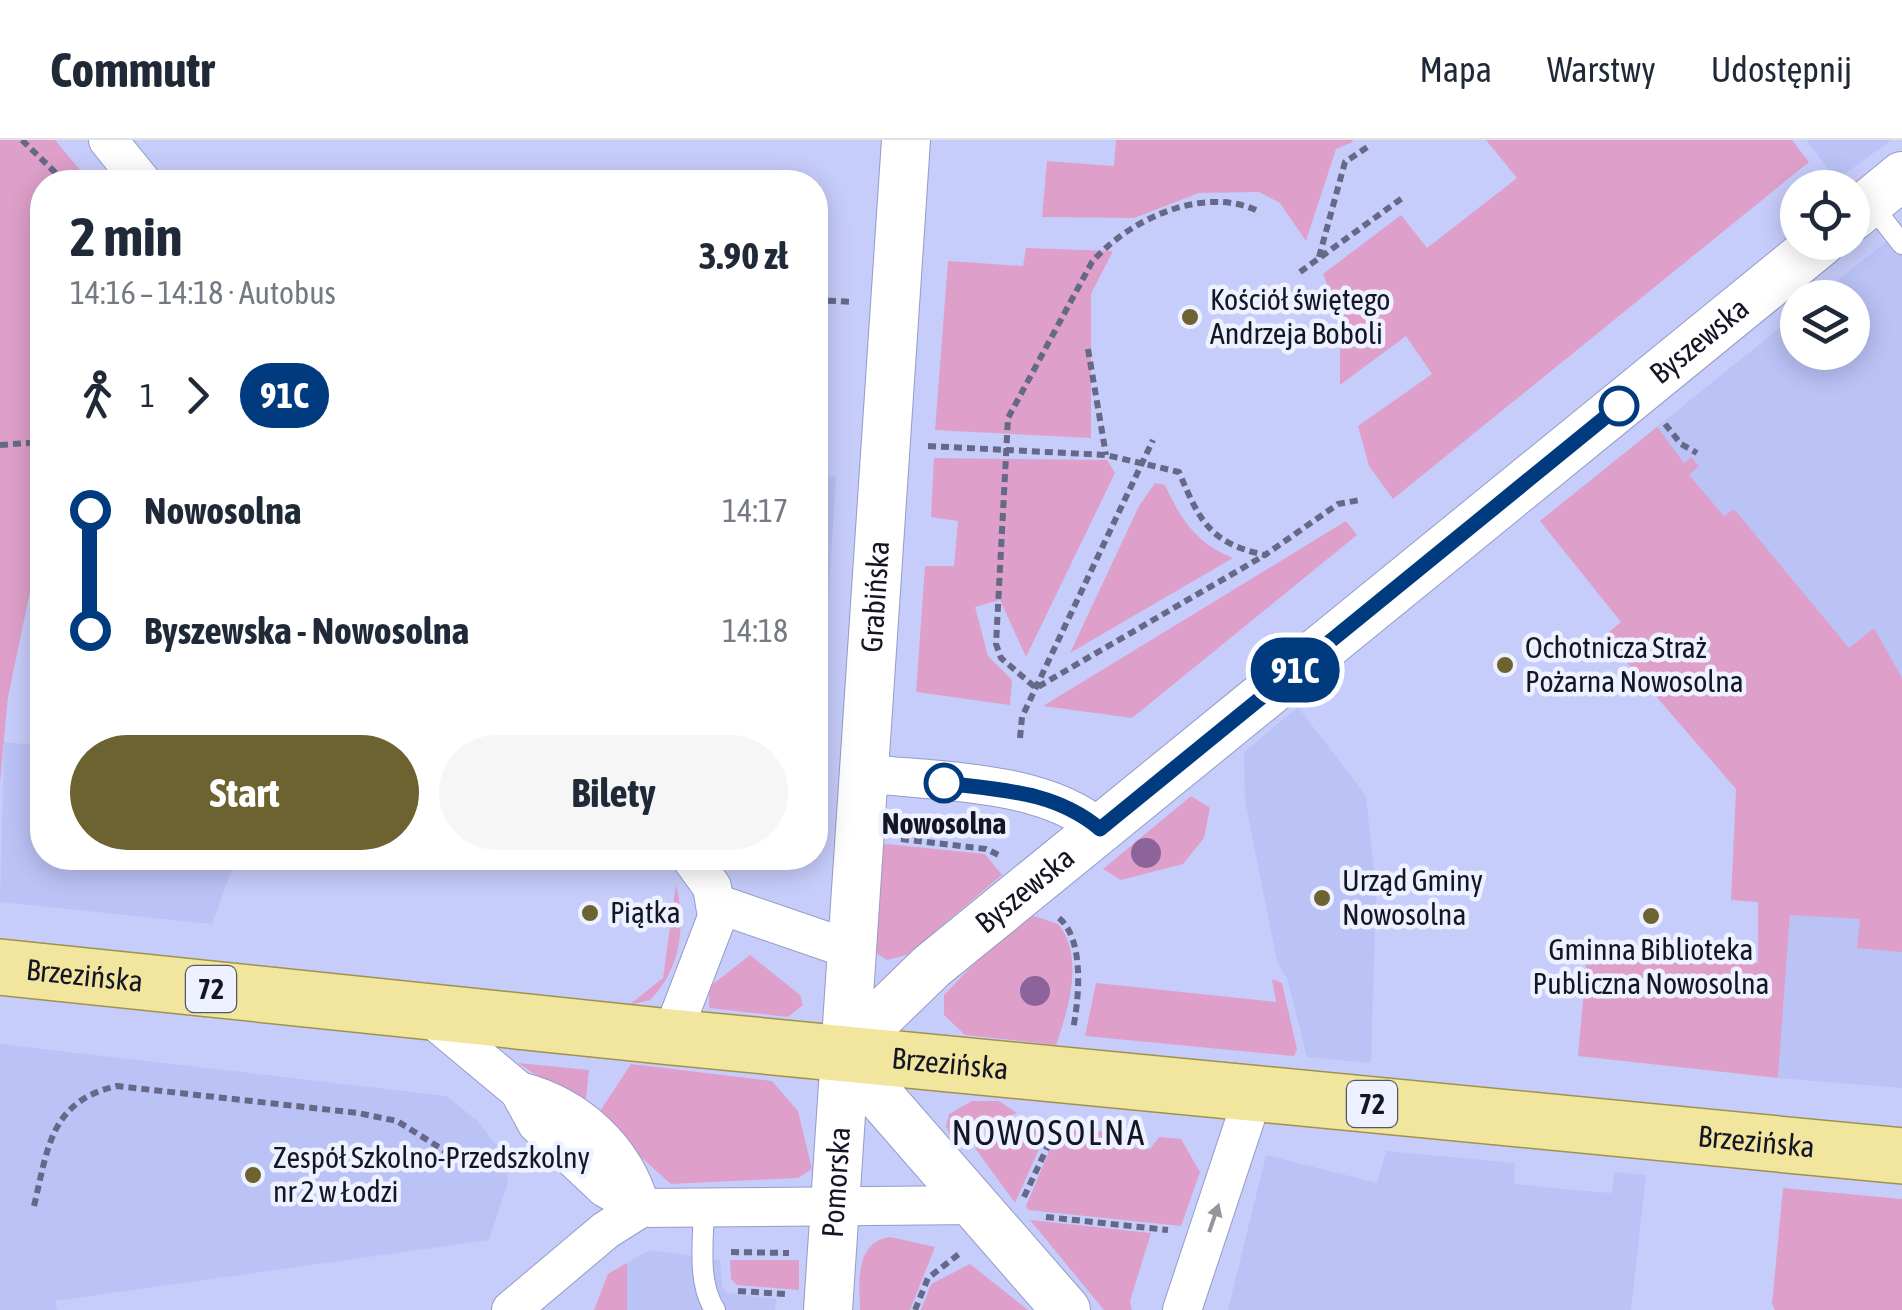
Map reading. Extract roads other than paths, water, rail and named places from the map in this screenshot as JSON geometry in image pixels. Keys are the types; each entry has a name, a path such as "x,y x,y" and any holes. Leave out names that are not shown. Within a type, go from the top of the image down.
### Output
{"main road":[{"name":"Brzezińska","path":"0,967 671,1037 1902,1156"}],"street":[{"path":"108,140 132,170"},
{"name":"Grabińska","path":"842,1053 906,140"},
{"name":"Byszewska","path":"842,1053 932,966 1799,260"},
{"path":"862,772 1038,795 1072,808 1100,829"},
{"path":"671,1037 678,1009 714,932 718,904 698,870"},
{"path":"718,904 849,949"},
{"path":"422,1011 520,1090 561,1105 615,1152 632,1178 641,1208"},
{"path":"842,1053 998,1204 1066,1310"},
{"name":"Pomorska","path":"811,1302 834,1204 842,1053"},
{"path":"1182,1310 1254,1093"},
{"path":"511,1310 606,1230 641,1208 704,1204 998,1204"}],"lane":[{"path":"1875,199 1902,244"},
{"path":"704,1204 706,1296 716,1310"}],"place":[{"name":"Kościół świętego Andrzeja Boboli","path":"1190,317"},
{"name":"Ochotnicza Straż Pożarna Nowosolna","path":"1505,665"},
{"name":"Nowosolna","path":"944,783"},
{"name":"Urząd Gminy Nowosolna","path":"1322,898"},
{"name":"Piątka","path":"590,913"},
{"name":"Gminna Biblioteka Publiczna Nowosolna","path":"1651,916"},
{"name":"Zespół Szkolno-Przedszkolny nr 2 w Łodzi","path":"253,1175"}],"district":[{"name":"NOWOSOLNA","path":"1049,1133"}]}
